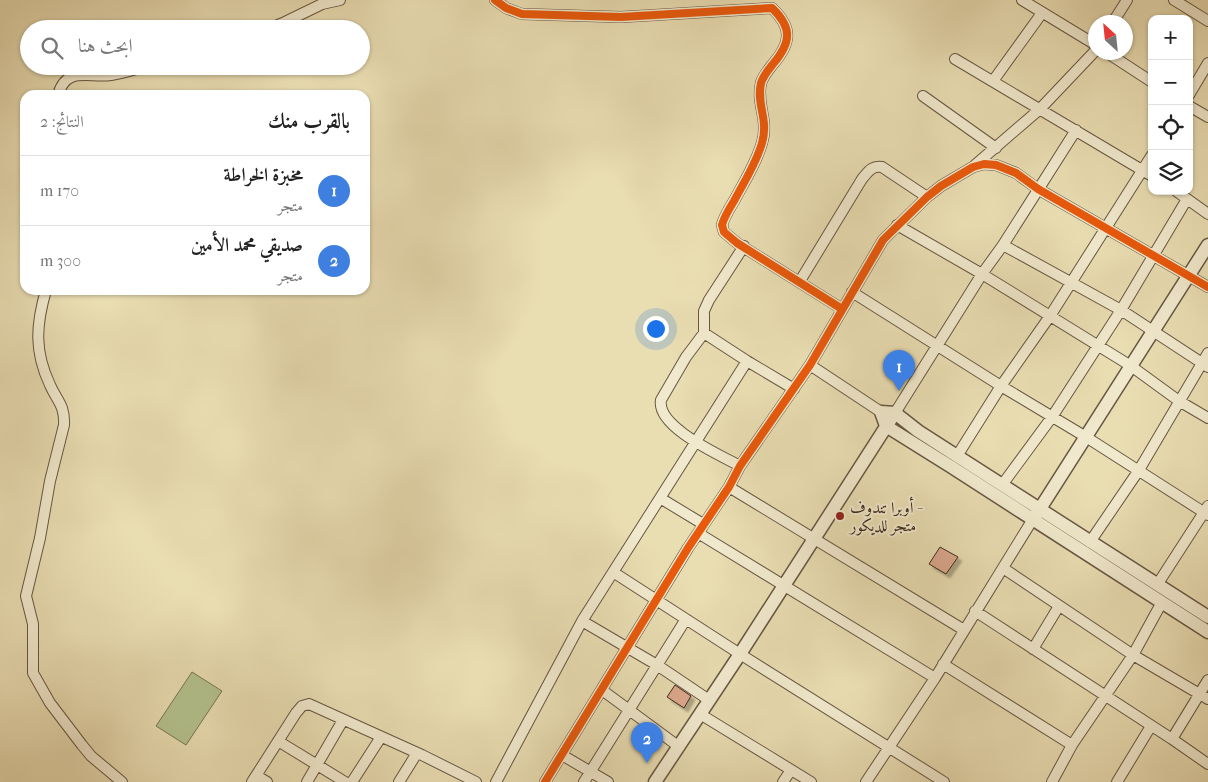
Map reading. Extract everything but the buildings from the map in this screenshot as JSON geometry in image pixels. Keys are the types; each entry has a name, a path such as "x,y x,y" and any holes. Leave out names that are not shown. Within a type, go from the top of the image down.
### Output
{"street":[{"path":"289,20 322,4 340,0"},
{"path":"494,0 506,8 522,14 620,17 772,8 783,20 787,30 787,40 784,51 768,70 762,81 760,103 765,120 765,131 758,156 722,225 724,232 728,236 842,309"},
{"path":"1022,0 1088,41"},
{"path":"1117,15 1127,0"},
{"path":"1174,0 1189,4 1208,21"},
{"path":"993,81 1042,13"},
{"path":"545,782 688,548 729,487 740,466 810,365 883,240 927,197 972,167 996,148 1040,109 1088,58"},
{"path":"955,59 1148,174"},
{"path":"1118,60 1148,79"},
{"path":"1193,88 1208,63"},
{"path":"60,90 62,85 73,76 78,75"},
{"path":"923,96 996,148"},
{"path":"1193,108 1208,117"},
{"path":"655,782 740,654 1076,130"},
{"path":"957,456 1001,386 1050,316 1148,161"},
{"path":"972,167 984,164 996,165 1016,173 1038,189 1104,229 1208,287"},
{"path":"800,281 862,179 876,166 882,167 927,197"},
{"path":"1182,195 1208,214"},
{"path":"1002,485 1052,417 1097,344 1121,310 1188,199"},
{"path":"897,225 1097,344 1179,401 1208,418"},
{"path":"1003,245 1121,310 1205,365"},
{"path":"866,782 935,678 1036,514 1208,245"},
{"path":"740,466 679,431 662,413 660,404 686,357 704,333 704,311 709,300 744,246"},
{"path":"852,292 1001,386 1207,511 1158,585"},
{"path":"45,295 39,314 38,348 50,387 60,401 64,425 50,481 40,538 26,596 33,624 33,673 50,703 82,745 122,782"},
{"path":"704,333 794,389"},
{"path":"1090,542 1139,470 1179,401 1205,365 1208,353"},
{"path":"496,782 582,621 747,361"},
{"path":"810,365 881,412 895,413 918,431 1002,485 1036,514 1090,542 1162,602 1207,626"},
{"path":"881,412 886,426 1036,514 1125,571 1158,585 1207,626"},
{"path":"729,487 964,630"},
{"path":"660,498 700,529 782,586 935,678"},
{"path":"1003,568 1133,655 1204,696"},
{"path":"614,572 740,654 944,782"},
{"path":"1052,782 1072,745 1133,655 1162,602"},
{"path":"1033,649 1059,606"},
{"path":"975,611 1208,764"},
{"path":"584,782 686,619"},
{"path":"582,621 657,664 709,700"},
{"path":"943,664 1072,745"},
{"path":"1172,739 1204,696 1208,680"},
{"path":"602,690 678,746"},
{"path":"267,782 255,779 296,713 306,704 312,704 476,782"},
{"path":"700,714 810,782"},
{"path":"307,782 343,720"},
{"path":"1117,782 1151,726"},
{"path":"352,782 381,737"},
{"path":"278,741 345,782"},
{"path":"399,782 417,753"},
{"path":"562,755 608,782"},
{"path":"783,782 791,770"}],"green space":[{"path":"192,672 222,691 186,745 156,726"}],"cycle path":[{"path":"495,0 506,8 522,14 621,17 772,8 784,22 787,36 786,42 761,83 760,98 764,127 762,143 750,173 725,216 722,225 724,232 737,243 842,309"},
{"path":"545,782 688,548 729,487 740,466 810,365 883,240 941,186 973,167 984,164 996,165 1016,173 1038,189 1208,287"}],"place":[{"name":"مخبزة الخراطة","path":"899,391"},
{"name":"أوبرا تندوف - متجر للديكور","path":"840,516"},
{"name":"صديقي محمد الأمين","path":"647,763"}]}
